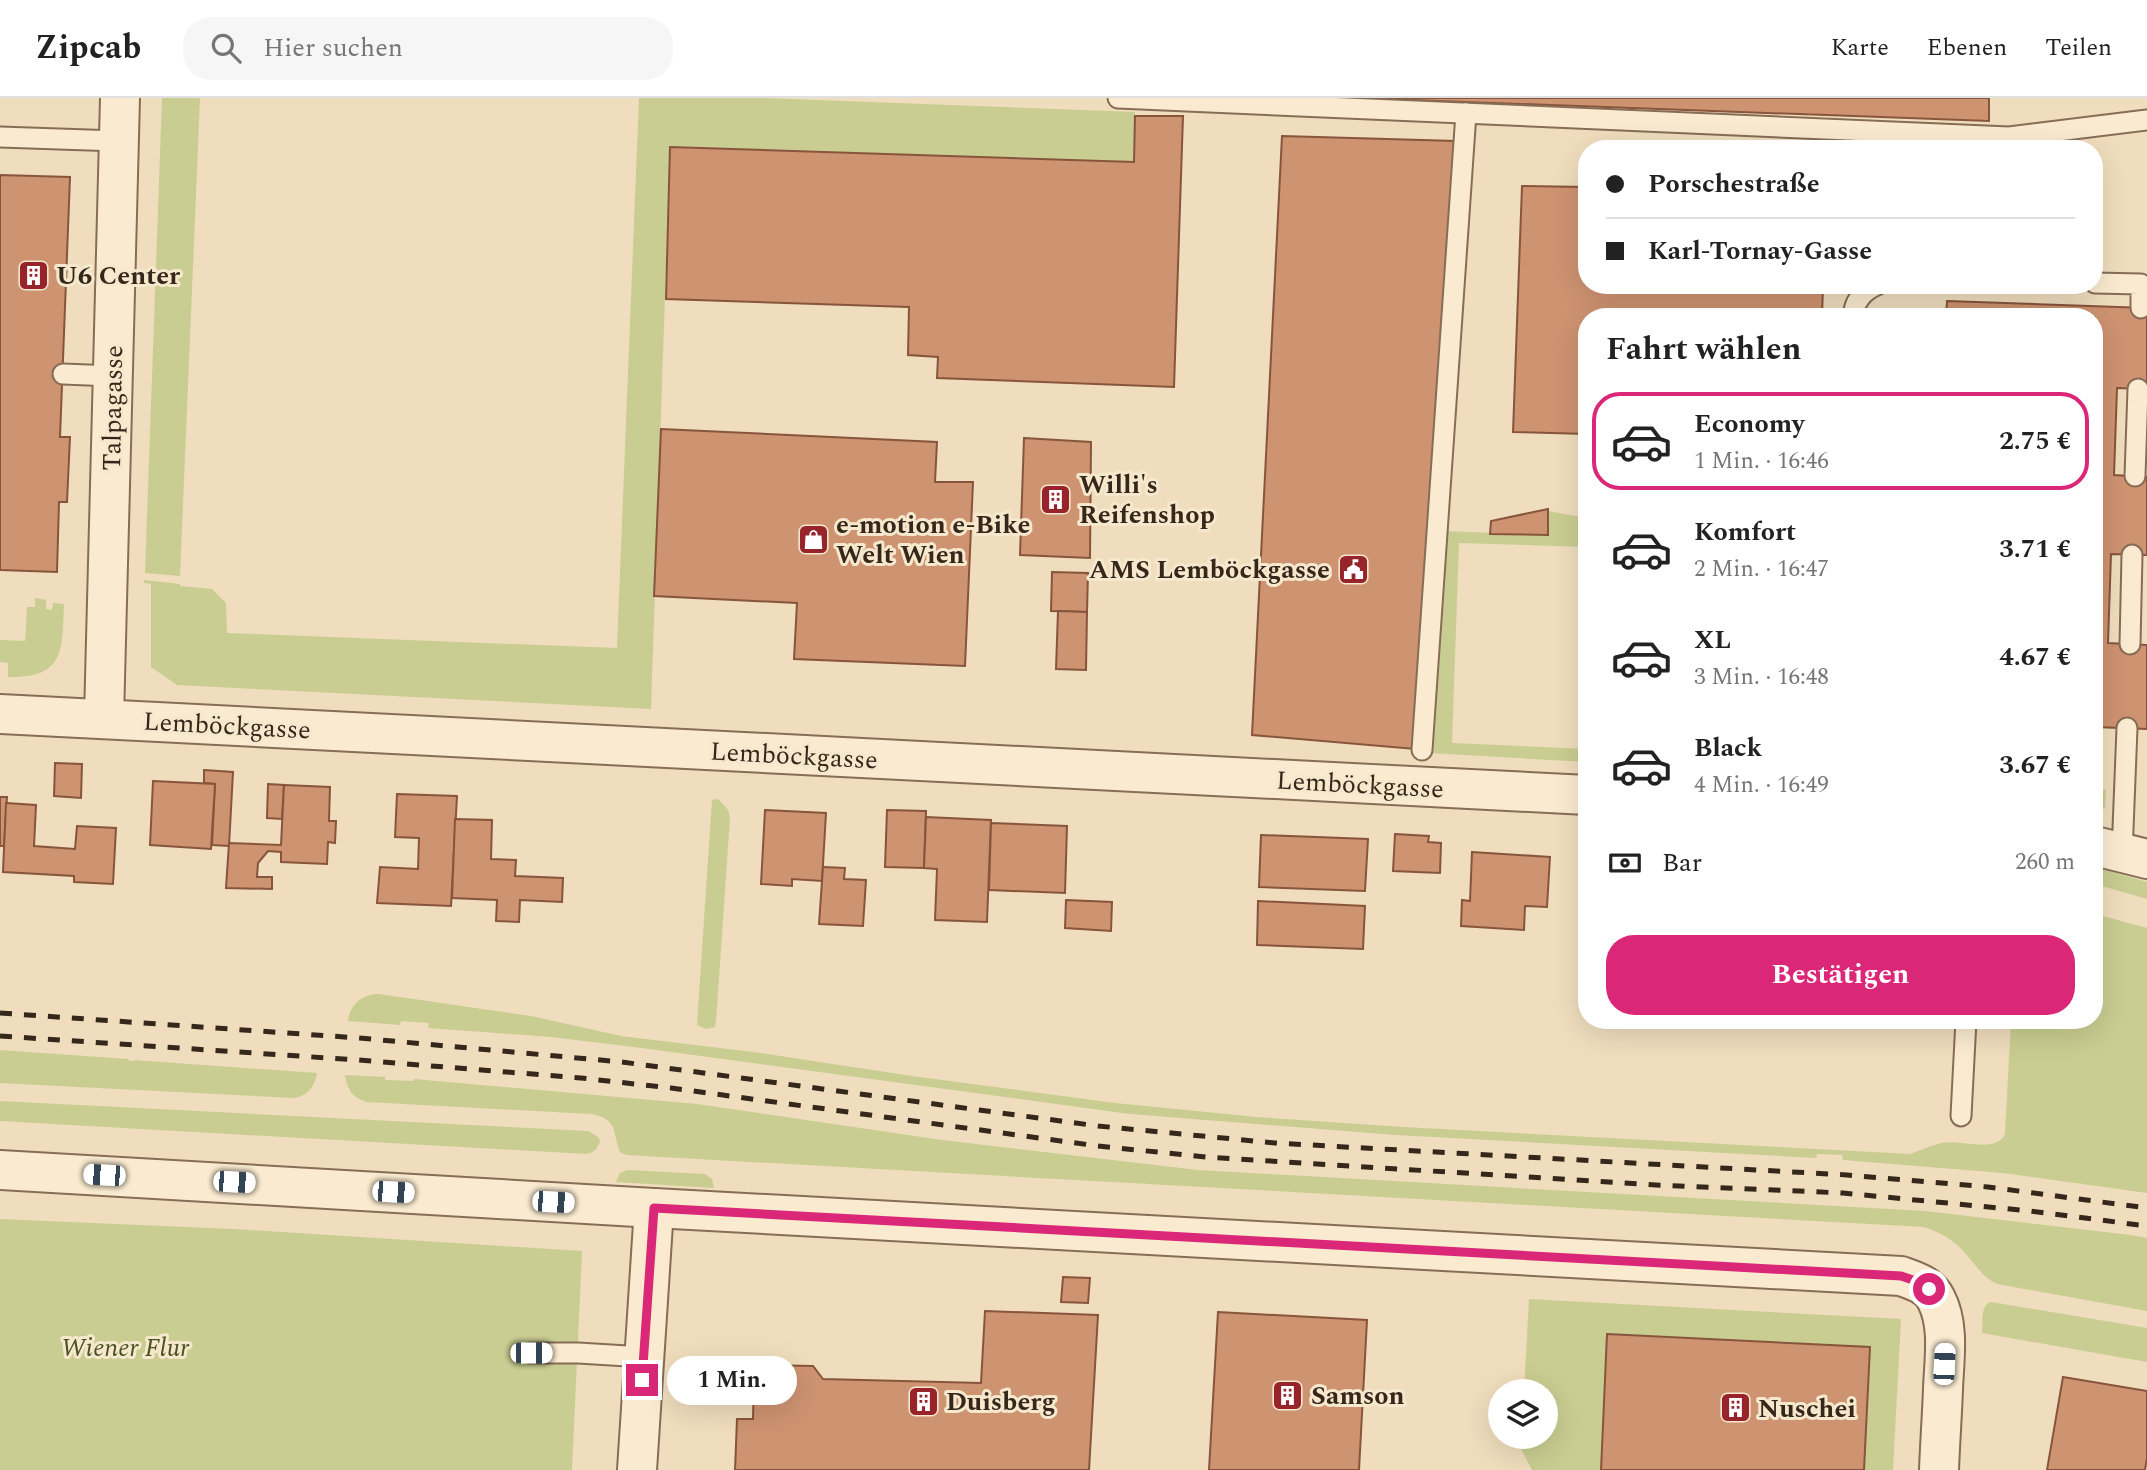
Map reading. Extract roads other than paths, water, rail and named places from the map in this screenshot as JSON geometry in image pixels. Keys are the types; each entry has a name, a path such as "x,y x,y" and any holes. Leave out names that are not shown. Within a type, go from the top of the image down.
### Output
{"street":[{"name":"Talpagasse","path":"104,719 120,98"},
{"name":"Lemböckgasse","path":"0,713 1578,795"},
{"path":"0,1170 1901,1276 1929,1289 1942,1314 1945,1338 1939,1470"},
{"path":"636,1470 654,1208"}],"lane":[{"path":"1118,98 2009,137 2147,120"},
{"path":"1422,750 1466,113"},
{"path":"0,137 118,141"},
{"path":"2103,283 2141,284 2141,308"},
{"path":"63,374 113,376"},
{"path":"2135,476 2138,388"},
{"path":"2130,644 2132,555"},
{"path":"2127,728 2131,856"},
{"path":"1961,1116 1966,1029"},
{"path":"531,1353 644,1357"}],"railway":[{"path":"0,1013 359,1038 622,1062 1098,1126 1275,1143 1847,1175 1988,1187 2147,1208"},
{"path":"0,1036 581,1078 1098,1146 1206,1157 1656,1185 1843,1193 2030,1211 2147,1226"}],"place":[{"name":"U6 Center","path":"33,275"},
{"name":"Willi's Reifenshop","path":"1056,499"},
{"name":"e-motion e-Bike Welt Wien","path":"813,539"},
{"name":"AMS Lemböckgasse","path":"1353,569"},
{"name":"Samson","path":"1288,1395"},
{"name":"Duisberg","path":"923,1401"},
{"name":"Nuschei","path":"1735,1408"}],"park label":[{"name":"Wiener Flur","path":"125,1347"}]}
